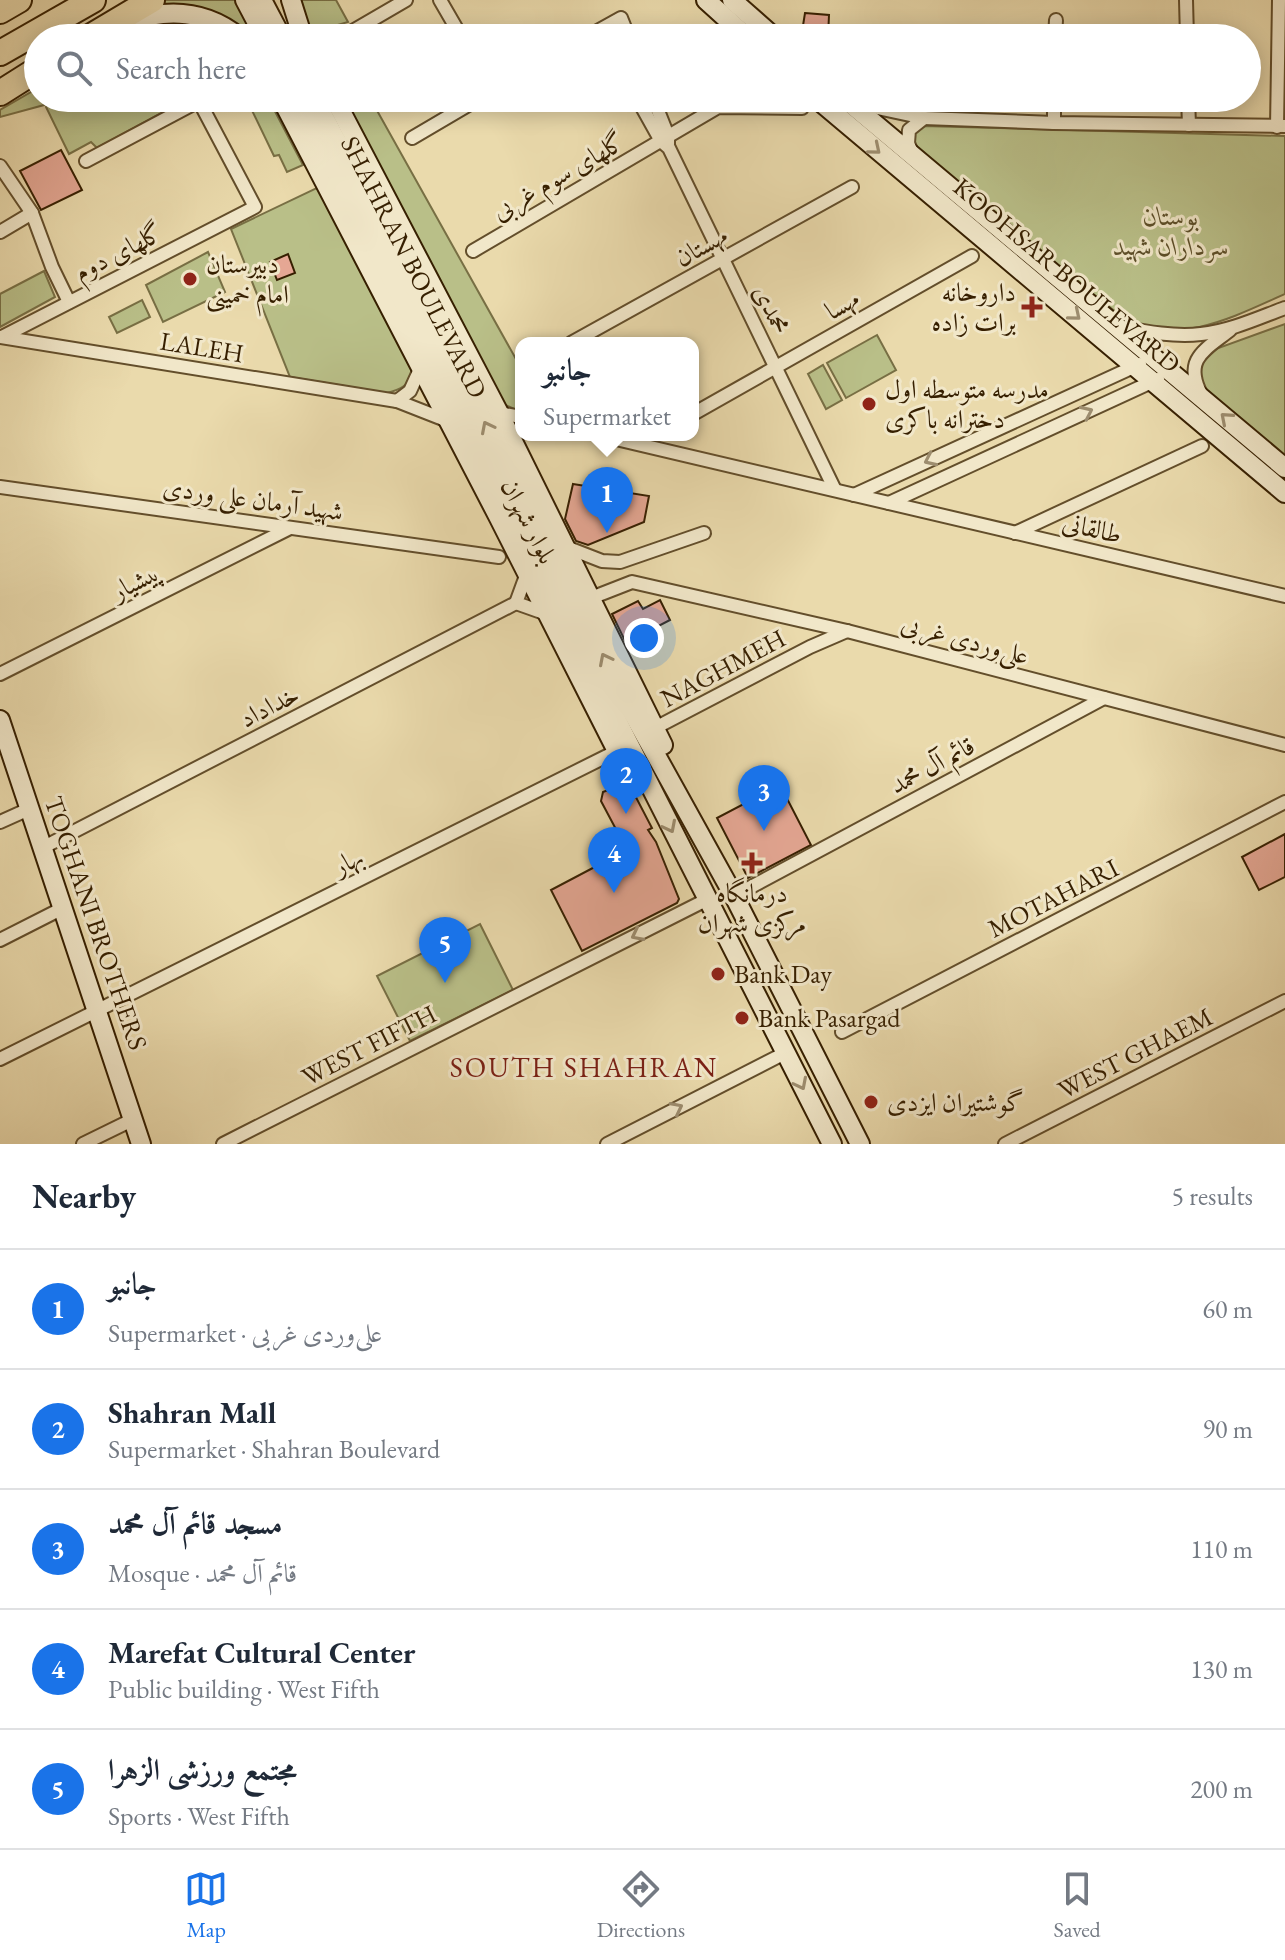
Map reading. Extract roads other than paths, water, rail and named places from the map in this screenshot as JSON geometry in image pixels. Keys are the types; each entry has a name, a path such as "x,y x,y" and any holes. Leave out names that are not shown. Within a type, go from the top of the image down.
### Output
{"highway":[{"path":"0,11 19,0"},
{"path":"51,24 93,0"},
{"path":"112,24 152,0"},
{"path":"0,53 24,39"},
{"path":"0,93 24,78"}],"main road":[{"path":"245,0 258,24"},
{"path":"262,0 275,24"},
{"path":"291,0 299,24"},
{"path":"706,0 733,24"},
{"path":"732,0 759,24"},
{"path":"123,24 146,16 178,13 207,18 217,24"},
{"name":"بلوار شهران","path":"288,112 617,751 652,791"},
{"name":"SHAHRAN BOULEVARD","path":"304,112 433,358 832,1144"},
{"name":"SHAHRAN BOULEVARD","path":"321,112 671,783 734,896 860,1144"},
{"name":"SHAHRAN BOULEVARD","path":"341,112 499,413 515,434"},
{"name":"KOOHSAR BOULEVARD","path":"820,112 1154,381 1285,493"},
{"name":"KOOHSAR BOULEVARD","path":"861,112 1285,468"},
{"name":"SHAHRAN BOULEVARD","path":"521,442 566,547 668,754 671,783"},
{"name":"TOGHANI BROTHERS","path":"0,720 141,1144"}],"street":[{"path":"365,24 406,0"},
{"path":"440,0 454,24"},
{"path":"1186,0 1187,24"},
{"path":"888,112 924,118 1054,123 1281,126 1279,0"},
{"path":"1056,20 1056,24"},
{"name":"گلهای دوم","path":"86,161 178,112"},
{"name":"گلهای دوم","path":"1,337 255,207 205,112"},
{"path":"412,138 456,112"},
{"path":"646,112 666,142"},
{"path":"657,112 666,142"},
{"name":"گلهای سوم غربی","path":"473,251 666,142 711,112"},
{"path":"1054,112 1054,123"},
{"path":"1189,112 1189,125"},
{"path":"914,157 908,143 909,130 924,118"},
{"name":"محمدی","path":"666,142 835,490"},
{"path":"0,166 32,213 69,302"},
{"name":"مهستان","path":"582,337 852,187"},
{"path":"0,232 32,213"},
{"name":"مهسا","path":"699,411 972,256"},
{"path":"1117,327 1154,333 1201,334 1232,328 1285,308"},
{"path":"1203,398 1193,380 1195,362 1232,328"},
{"name":"LALEH","path":"1,337 397,401 448,421"},
{"path":"854,495 1154,358"},
{"path":"397,401 410,391 421,367"},
{"path":"889,503 1173,373"},
{"path":"499,413 515,416"},
{"name":"طالقانی","path":"625,441 1285,596"},
{"path":"1015,533 1202,446"},
{"name":"شهید آرمان علی وردی","path":"0,487 499,557"},
{"name":"پیشیار","path":"0,674 291,527"},
{"path":"566,547 609,562 704,533"},
{"path":"591,598 632,582 630,558"},
{"path":"527,573 518,599 547,614"},
{"name":"علی‌وردی غربی","path":"632,582 847,631 1285,745"},
{"name":"خداداد","path":"42,848 518,599"},
{"path":"809,622 810,647"},
{"name":"NAGHMEH","path":"655,728 810,647 847,631"},
{"name":"قائم آل محمد","path":"734,896 1104,698"},
{"name":"بهار","path":"0,1059 617,751"},
{"name":"MOTAHARI","path":"842,1032 1285,802"},
{"path":"0,822 29,809"},
{"name":"WEST FIFTH","path":"223,1144 706,900"},
{"path":"0,940 63,908"},
{"name":"WEST GHAEM","path":"1005,1144 1285,1001"},
{"path":"607,1144 785,1053"},
{"path":"83,1144 134,1119"}],"place":[{"name":"دبیرستان امام خمینی","path":"190,279"},
{"name":"داروخانه برات زاده","path":"1032,307"},
{"name":"مدرسه متوسطه اول دخترانه باکری","path":"869,404"},
{"name":"جانبو","path":"607,533"},
{"name":"Shahran Mall","path":"626,814"},
{"name":"مسجد قائم آل محمد","path":"764,831"},
{"name":"درمانگاه مرکزی شهران","path":"752,863"},
{"name":"Marefat Cultural Center","path":"614,893"},
{"name":"Bank Day","path":"718,974"},
{"name":"مجتمع ورزشی الزهرا","path":"445,983"},
{"name":"Bank Pasargad","path":"742,1018"},
{"name":"گوشتیران ایزدی","path":"871,1102"}],"district":[{"name":"SOUTH SHAHRAN","path":"584,1067"}],"park label":[{"name":"بوستان سرداران شهید","path":"1171,231"}]}
